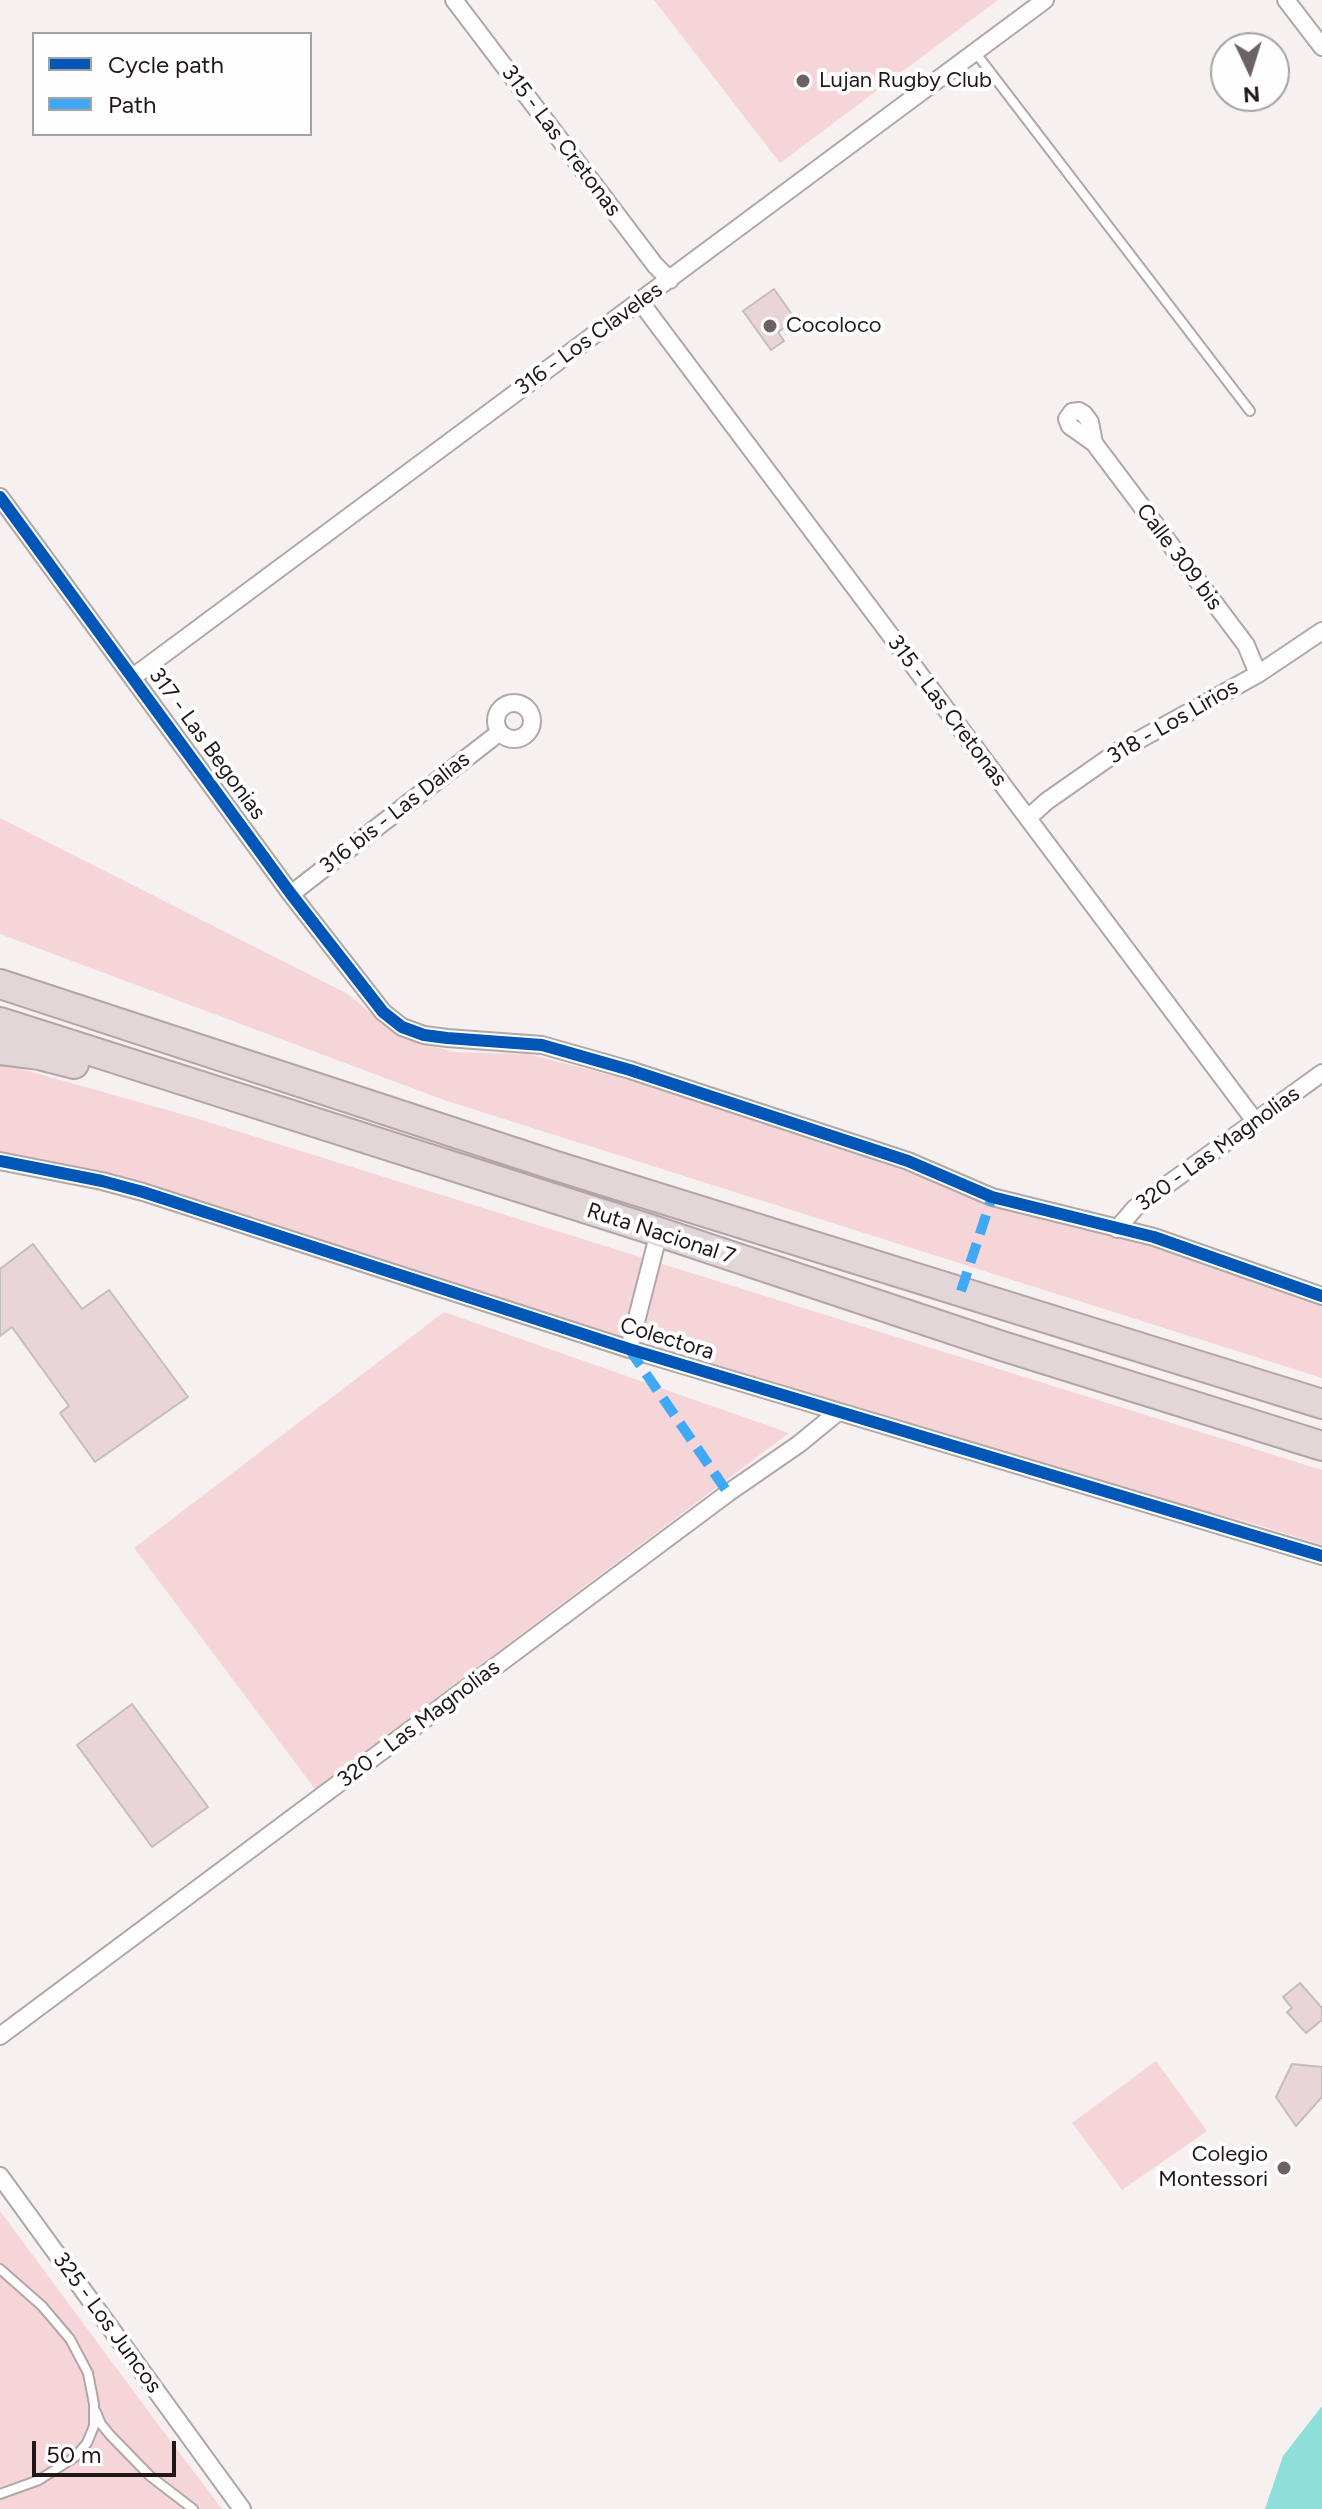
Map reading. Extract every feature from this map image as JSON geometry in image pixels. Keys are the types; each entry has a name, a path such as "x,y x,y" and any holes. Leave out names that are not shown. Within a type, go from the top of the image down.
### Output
{"highway":[{"path":"0,965 143,1031"},
{"name":"Ruta Nacional 7","path":"0,984 553,1165 1322,1404"},
{"name":"Ruta Nacional 7","path":"0,1022 659,1232 999,1345 1322,1446"},
{"path":"0,1050 39,1055 93,1069 197,1085"}],"street":[{"name":"315 - Las Cretonas","path":"454,0 655,265 670,280"},
{"name":"316 - Los Claveles","path":"133,677 1045,0"},
{"path":"1286,0 1322,47"},
{"name":"315 - Las Cretonas","path":"639,300 1255,1121"},
{"name":"Calle 309 bis","path":"1094,443 1246,645 1258,674"},
{"name":"317 - Las Begonias","path":"0,497 291,894 383,1012 402,1027 424,1035 542,1045 630,1070 908,1161 992,1197 1117,1229"},
{"name":"318 - Los Lirios","path":"1028,818 1117,752 1258,674 1322,631"},
{"name":"316 bis - Las Dalias","path":"291,894 500,732"},
{"name":"320 - Las Magnolias","path":"1117,1229 1135,1208 1322,1073"},
{"name":"Colectora","path":"0,1161 143,1192 629,1349 1322,1556"},
{"path":"1117,1229 1154,1237 1322,1296"},
{"name":"Colectora","path":"629,1349 659,1232"},
{"name":"320 - Las Magnolias","path":"0,2036 838,1412"},
{"name":"325 - Los Juncos","path":"0,2176 242,2509"}],"lane":[{"path":"975,52 1250,411"},
{"path":"0,2269 42,2306 70,2339 88,2373 101,2424 150,2476 193,2509"},
{"path":"87,2443 94,2426 94,2404"},
{"path":"0,2494 39,2480 75,2457 96,2437 113,2438"}],"shaded area":[{"name":"Lujan Rugby Club","path":"654,0 998,0 780,163"},
{"path":"0,818 348,994 399,1037 453,1052 528,1054 657,1087 1071,1227 1168,1248 1322,1304 1322,1378 444,1100 0,934"},
{"path":"0,1063 192,1117 1322,1470 1322,1545 1252,1523 1063,1476 0,1154"},
{"path":"444,1312 789,1433 315,1789 134,1548"},
{"path":"1156,2061 1207,2131 1122,2190 1072,2123"},
{"path":"0,2211 160,2427 222,2509 0,2509"}],"water":[{"path":"1322,2406 1322,2509 1265,2509 1283,2456"}],"building":[{"name":"Cocoloco","path":"774,289 796,320 778,332 784,341 771,350 743,311"},
{"path":"33,1244 82,1309 109,1290 188,1397 95,1462 60,1413 69,1406 12,1327 0,1336 0,1269"},
{"path":"132,1704 208,1807 152,1847 77,1745"},
{"path":"1300,1983 1322,2008 1322,2020 1306,2033 1287,2012 1292,2008 1283,1997"},
{"path":"1292,2064 1322,2067 1322,2097 1296,2126 1276,2097"}],"marked path":[{"path":"961,1291 992,1197"},
{"path":"629,1349 728,1493"}],"cycle path":[{"path":"0,497 291,894 383,1012 402,1027 424,1035 447,1038 542,1045 630,1070 908,1161 992,1197 1154,1237 1322,1296"},
{"path":"0,1161 143,1192 629,1349 1322,1556"}],"place":[{"name":"Lujan Rugby Club","path":"803,81"},
{"name":"Cocoloco","path":"770,326"},
{"name":"Colegio Montessori","path":"1284,2168"}]}
